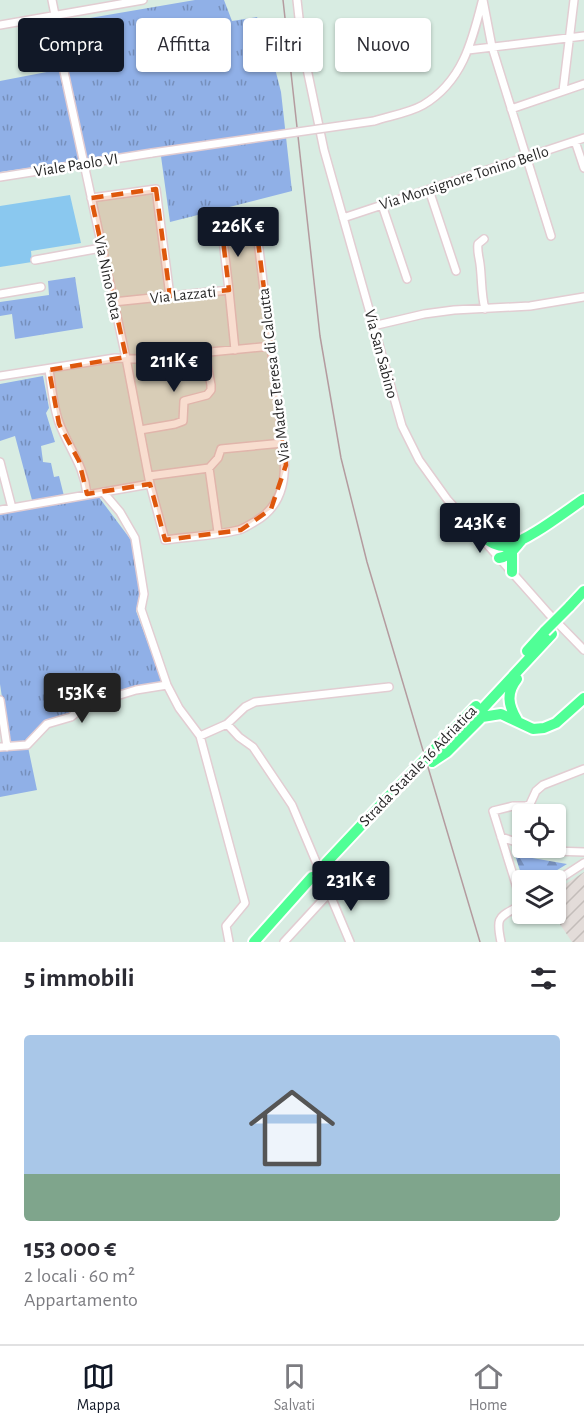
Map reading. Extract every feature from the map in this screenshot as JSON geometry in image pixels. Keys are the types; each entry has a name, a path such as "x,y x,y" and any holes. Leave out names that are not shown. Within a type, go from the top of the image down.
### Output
{"highway":[{"path":"499,558 505,557 509,549 521,540 584,499"},
{"path":"479,535 509,549"},
{"path":"509,549 512,572"},
{"path":"575,604 584,585"},
{"name":"Strada Statale 16 Adriatica","path":"254,942 430,759 575,604 584,591"},
{"path":"516,720 509,703 511,687 543,651 548,633"},
{"path":"430,759 447,752 482,717 501,714 533,729 544,728 556,723 581,699 584,690"},
{"name":"Strada Statale 16 Adriatica","path":"262,942 315,879"}],"street":[{"name":"Via Nino Rota","path":"53,0 83,164 126,358 150,480 165,540"},
{"path":"0,25 143,0"},
{"name":"Via San Sabino","path":"297,0 302,45 317,120 396,411 410,444 429,475 479,535 584,650"},
{"path":"482,0 492,47 551,236"},
{"name":"Viale Paolo VI","path":"0,177 374,121 423,105 447,86 464,62 482,0"},
{"path":"563,91 574,0"},
{"path":"468,50 584,36"},
{"path":"511,109 584,84"},
{"name":"Via Monsignore Tonino Bello","path":"343,218 584,138"},
{"path":"576,141 584,168"},
{"path":"91,198 156,189 170,296"},
{"path":"429,189 456,271"},
{"path":"382,205 407,279"},
{"name":"Via Madre Teresa di Calcutta","path":"165,540 241,530 260,519 271,508 284,480 286,465 284,442 256,234 223,240 229,290"},
{"path":"484,239 478,244 477,253 480,262 484,309"},
{"path":"35,260 101,248"},
{"path":"0,294 41,287"},
{"name":"Via Lazzati","path":"113,302 229,290 235,350"},
{"path":"373,326 424,314 531,306 584,297"},
{"path":"0,376 126,358 272,346"},
{"path":"140,430 183,421 184,401 207,395 211,386 205,353"},
{"path":"50,370 59,424 82,469 87,494"},
{"path":"0,510 103,492 209,468 219,458 221,449 284,442"},
{"path":"0,462 12,508"},
{"path":"209,468 218,532"},
{"path":"103,492 120,512 135,538 144,594 141,609 167,685 179,708 200,735 245,903 225,926 229,942"},
{"path":"0,700 4,747 27,745 47,724 71,717 84,706 136,690 167,685"},
{"path":"200,735 227,724 245,707 255,702 389,687"},
{"path":"227,724 238,737 253,747 301,822 350,942"},
{"path":"512,872 493,811 513,806 526,806 530,804 536,791 543,786 584,770"},
{"path":"501,837 512,841"},
{"path":"566,851 584,852"},
{"path":"566,875 584,863"},
{"path":"284,942 330,892"},
{"path":"501,942 497,924 499,919 512,911"}],"highlighted area":[{"path":"156,189 170,296 229,290 223,240 257,233 286,465 271,509 241,530 165,540 150,484 87,494 79,461 59,424 49,370 126,357 91,198"}],"shaded area":[{"path":"70,195 81,243 31,251 32,262 0,267 0,206"},
{"path":"584,872 584,942 572,942 560,924 566,924 566,884"}],"green space":[{"path":"195,0 224,0 231,18 136,18 136,72 231,72 231,18 232,21 243,19 243,72 276,72 281,92 292,191 170,222 160,149 0,172 0,81 47,72 124,72 124,18 90,18"},
{"path":"75,277 83,328 15,339 12,314 0,316 0,302 49,295 48,281"},
{"path":"43,376 49,408 46,413 55,442 41,446 43,462 51,463 54,477 59,476 64,496 32,500 15,436 0,441 0,384"},
{"path":"98,496 131,540 140,592 136,611 163,684 137,687 69,715 45,722 25,743 9,744 0,684 0,513"},
{"path":"28,747 37,790 0,797 0,750"},
{"path":"516,858 532,858 567,864 557,870 520,870"}],"railway":[{"path":"283,0 320,336 341,458 367,562 480,942"}]}
